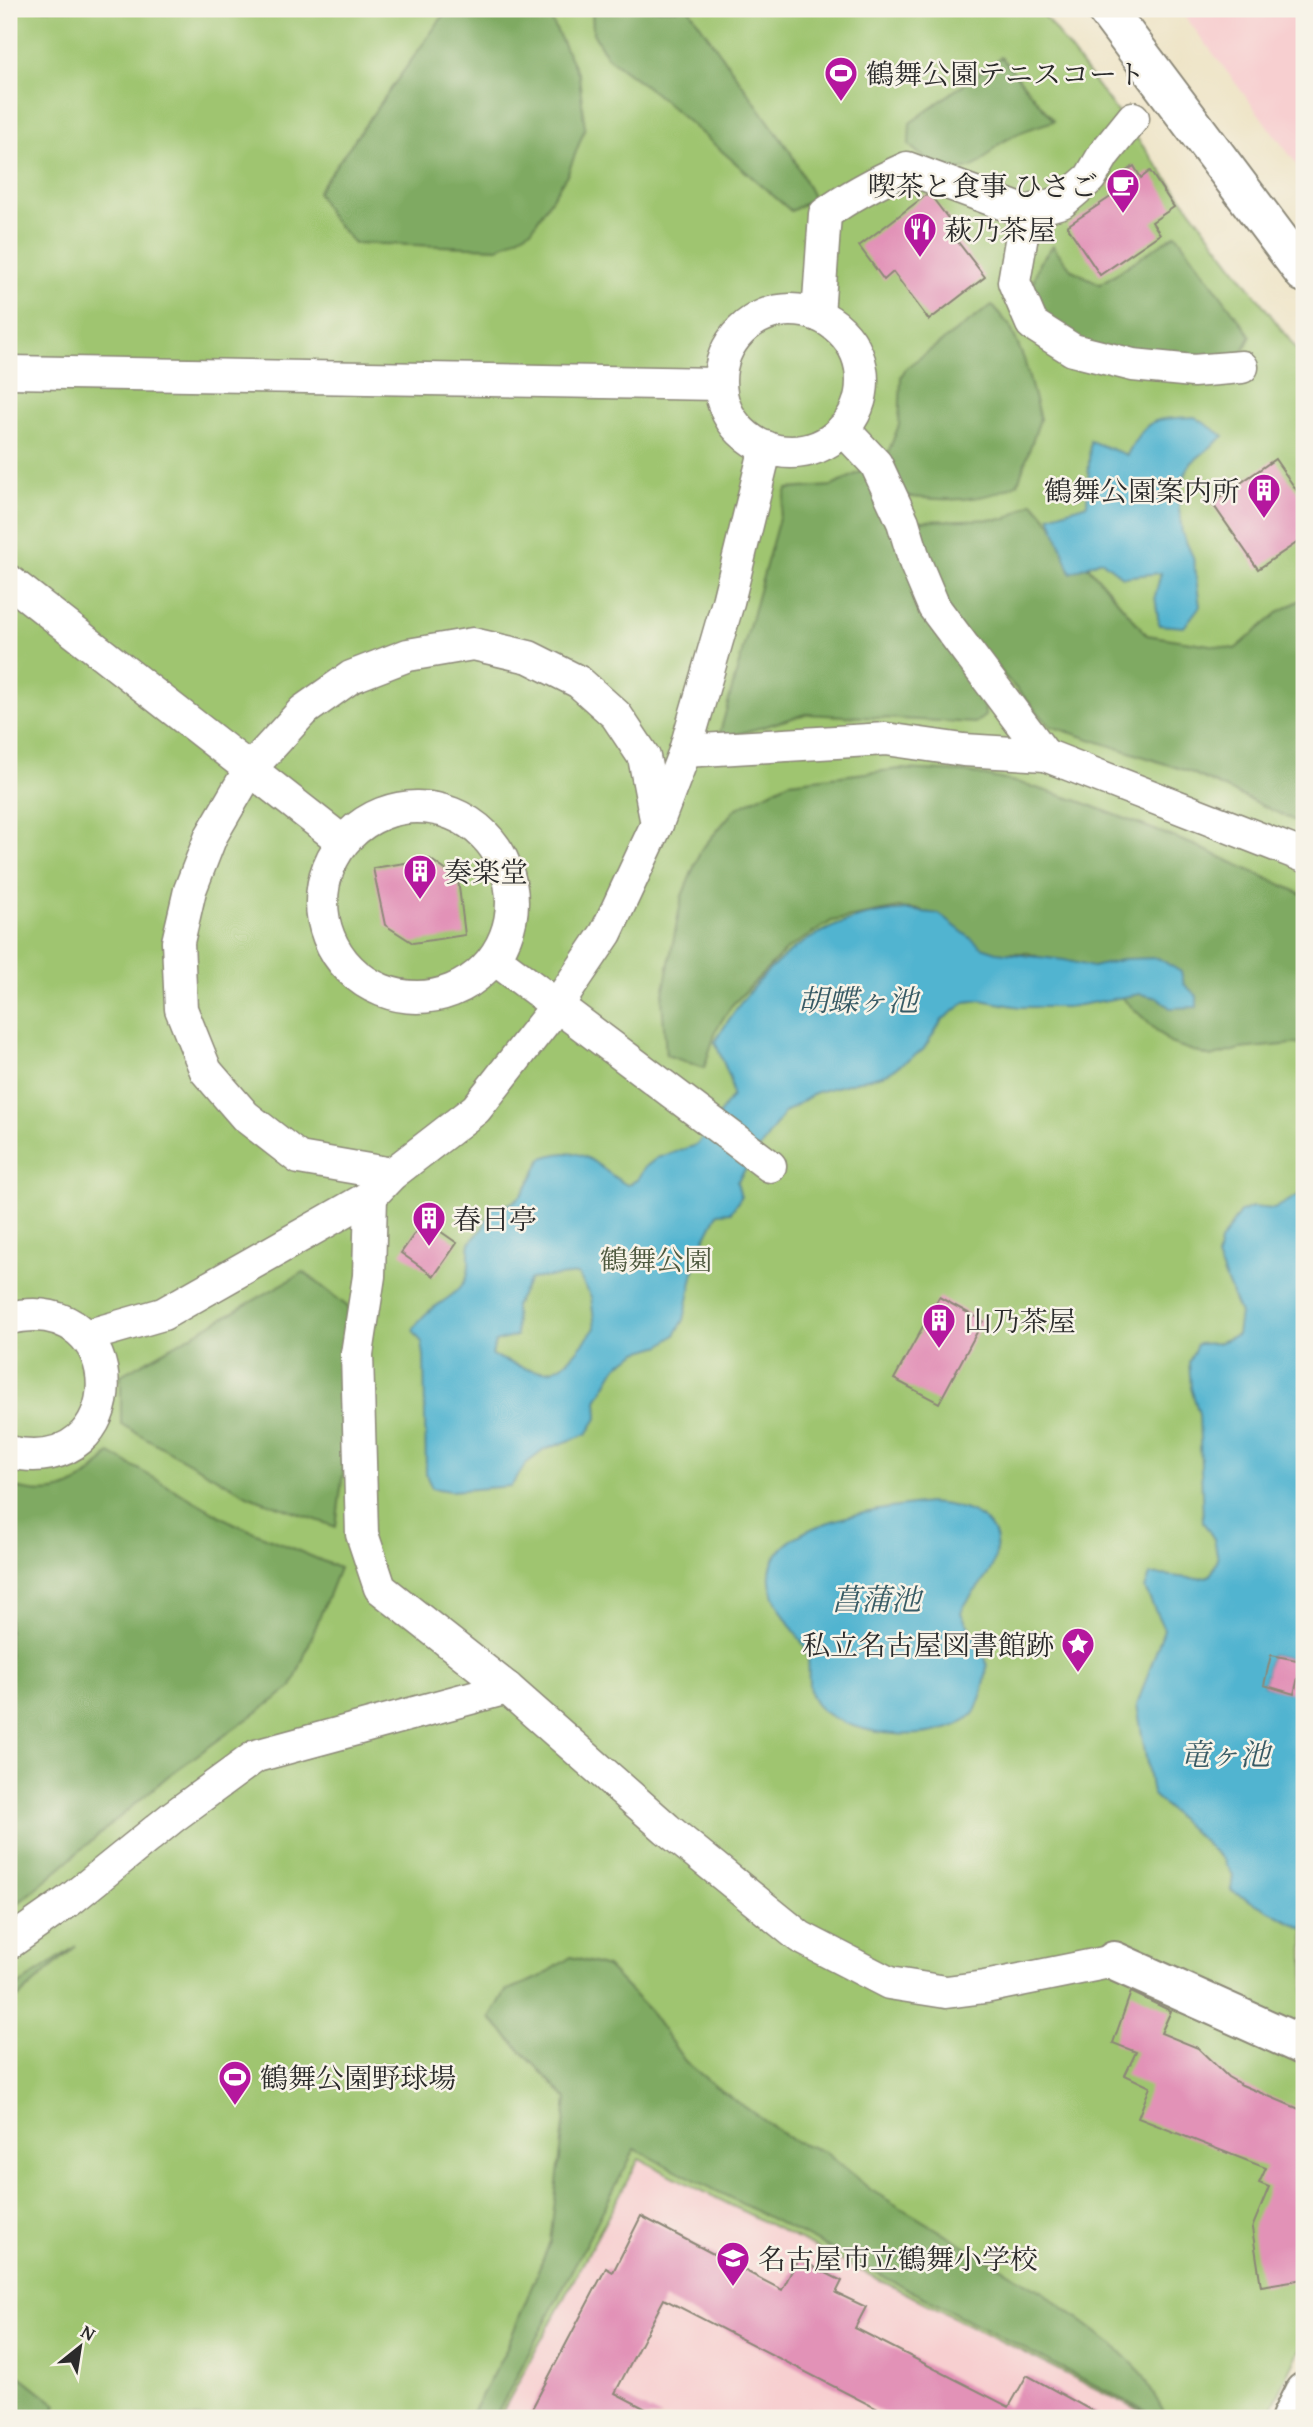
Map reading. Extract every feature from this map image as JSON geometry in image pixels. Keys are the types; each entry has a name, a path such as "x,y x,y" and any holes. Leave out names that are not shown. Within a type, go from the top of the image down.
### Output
{"street":[{"path":"1105,9 1304,273"},
{"path":"818,315 825,214 875,181 907,168 1026,212 1062,202 1090,178 1104,154 1133,118"},
{"path":"1026,212 1014,282 1032,324 1073,350 1133,365 1193,371 1242,367"},
{"path":"795,310 818,315 838,327 852,345 860,366 861,388 856,410 843,429 827,442 808,450 787,452 766,447 748,438 733,423 723,404 719,384 722,360 733,339 750,322 771,312 795,310"},
{"path":"9,372 719,384"},
{"path":"843,429 876,464 903,522 915,562 934,607 1045,755"},
{"path":"86,1336 163,1314 382,1185 476,1109 556,1007 606,933 657,824 685,751 728,602 766,447"},
{"path":"9,580 342,841"},
{"path":"382,1185 299,1158 245,1116 206,1071 181,1009 178,942 190,890 211,836 250,769 303,711 351,677 408,655 473,644 529,657 579,682 616,715 644,757 657,824"},
{"path":"685,751 886,739 963,750 1045,755 1304,856"},
{"path":"404,806 441,808 476,825 505,861 513,888 509,931 495,959 461,987 431,997 398,996 359,978 334,950 322,914 324,877 342,841 364,821 404,806"},
{"path":"495,959 770,1166"},
{"path":"382,1185 357,1354 362,1534 380,1588 507,1688 657,1821 800,1937 889,1983 946,1992 985,1987 1114,1961 1304,2046"},
{"path":"9,1318 26,1314 48,1315 69,1323 86,1336 97,1353 103,1372 104,1392 100,1411 88,1430 71,1446 50,1454 27,1456 9,1452"},
{"path":"9,1943 71,1900 174,1816 256,1756 507,1688"}],"shaded area":[{"path":"1179,9 1304,9 1304,174 1209,48"},
{"name":"名古屋市立鶴舞小学校","path":"639,2159 1154,2418 499,2418"}],"green space":[{"name":"鶴舞公園","path":"9,9 1039,9 1304,359 1304,2341 1267,2418 1154,2418 639,2159 499,2418 9,2418"},
{"path":"448,9 546,9 579,76 585,128 568,173 532,229 498,248 354,243 331,218 317,192"},
{"path":"592,9 689,9 791,153 814,199 791,211 655,93 607,57 593,33"},
{"path":"1001,57 1054,121 1011,137 995,147 981,162 959,170 941,167 909,145 910,123"},
{"path":"1176,234 1251,336 1239,359 1083,347 1040,319 1031,289 1039,263 1053,246 1072,270 1100,284"},
{"path":"992,305 1010,326 1024,359 1040,419 1018,483 976,498 901,496 886,458 899,425 901,377 906,368"},
{"path":"868,468 984,700 985,716 975,723 806,714 718,740 787,489 832,486"},
{"path":"1033,502 1147,635 1235,649 1280,611 1304,598 1304,825 1190,772 1050,726 952,618 915,531 920,521 1006,519"},
{"path":"900,769 965,772 1020,783 1079,801 1194,845 1304,895 1304,1043 1240,1049 1211,1057 1170,1043 1120,996 1088,976 1028,953 982,953 921,910 899,908 832,921 786,950 732,1005 717,1028 704,1068 666,1055 662,999 682,896 701,850 735,809 789,782"},
{"path":"304,1272 348,1307 344,1465 336,1527 249,1496 121,1424 121,1375"},
{"path":"110,1453 233,1523 339,1568 292,1687 168,1776 9,1911 9,1486 40,1492 65,1488 88,1475"},
{"path":"76,1946 9,2006 9,1992"},
{"path":"571,1957 607,1967 648,2009 685,2061 715,2086 792,2140 825,2152 871,2190 1044,2293 1114,2345 1142,2373 1167,2418 1159,2418 635,2149 495,2418 469,2418 505,2352 550,2242 567,2099 490,2018 506,1991 540,1977"},
{"path":"9,2367 57,2405 49,2418 9,2418"},
{"path":"809,2409 827,2418 773,2418"}],"water":[{"path":"1195,417 1224,436 1190,464 1177,492 1182,533 1193,557 1200,606 1184,627 1159,625 1155,596 1161,573 1123,577 1101,560 1071,573 1050,516 1087,504 1090,441 1127,455 1140,433 1153,422"},
{"name":"胡蝶ヶ池","path":"908,910 939,914 982,947 997,952 1064,960 1093,967 1125,959 1158,958 1181,972 1184,984 1197,996 1197,1007 1170,1008 1158,998 1140,994 1069,1007 1019,1007 981,1000 966,1002 942,1020 923,1050 886,1074 817,1092 784,1113 737,1182 741,1197 731,1212 718,1213 698,1252 684,1320 675,1335 662,1345 638,1352 617,1366 597,1400 598,1417 587,1434 544,1450 527,1463 511,1486 451,1491 432,1488 426,1475 424,1356 422,1343 413,1330 425,1314 453,1295 465,1281 470,1243 482,1229 493,1207 512,1203 519,1198 542,1158 557,1154 580,1155 627,1185 637,1180 644,1168 657,1158 697,1145 732,1096 730,1078 715,1042 732,1014 751,990 794,949 845,922 875,914","holes":["578,1274 591,1297 595,1328 561,1365 540,1371 492,1355 495,1342 516,1336 515,1306 530,1279"]},
{"name":"竜ヶ池","path":"1304,1192 1304,1929 1231,1891 1233,1875 1221,1858 1152,1794 1137,1705 1164,1629 1145,1589 1150,1575 1204,1577 1211,1575 1218,1559 1214,1539 1203,1522 1199,1414 1191,1388 1189,1362 1197,1344 1218,1343 1237,1335 1240,1314 1217,1258 1220,1242 1240,1212 1252,1207 1274,1209","holes":["1271,1655 1302,1661 1294,1693 1264,1685"]},
{"name":"菖蒲池","path":"928,1503 968,1511 989,1525 995,1535 996,1548 990,1571 961,1613 986,1660 986,1678 981,1696 972,1715 957,1725 939,1731 897,1734 855,1727 822,1710 815,1703 809,1686 806,1650 774,1597 770,1572 779,1552 798,1536 823,1524 881,1510"}],"building":[{"name":"喫茶と食事 ひさご","path":"1134,166 1141,178 1150,171 1174,207 1152,222 1160,234 1100,275 1067,226 1115,194 1108,183"},
{"name":"萩乃茶屋","path":"926,195 932,197 956,229 951,233 985,277 929,320 893,272 884,280 859,246"},
{"name":"鶴舞公園案内所","path":"1275,459 1304,501 1304,538 1258,569 1212,503"},
{"path":"430,859 458,879 465,935 413,943 385,925 373,868"},
{"name":"春日亭","path":"424,1220 457,1243 434,1276 401,1253"},
{"name":"山乃茶屋","path":"939,1297 983,1321 939,1403 894,1379"},
{"path":"1271,1655 1302,1661 1294,1694 1264,1685"},
{"path":"1131,1992 1171,2011 1161,2033 1198,2048 1228,2077 1242,2085 1304,2111 1304,2279 1261,2286 1252,2228 1269,2187 1259,2183 1266,2168 1138,2118 1150,2087 1125,2075 1136,2052 1113,2043"},
{"path":"641,2216 782,2290 798,2259 842,2281 836,2293 866,2307 855,2328 1009,2407 1027,2375 1105,2418 895,2418 664,2299 615,2393 663,2418 527,2418 606,2268 613,2272"}],"place":[{"name":"鶴舞公園テニスコート","path":"841,103"},
{"name":"喫茶と食事 ひさご","path":"1123,215"},
{"name":"萩乃茶屋","path":"920,259"},
{"name":"鶴舞公園案内所","path":"1264,520"},
{"name":"奏楽堂","path":"420,901"},
{"name":"春日亭","path":"429,1248"},
{"name":"山乃茶屋","path":"939,1350"},
{"name":"私立名古屋図書館跡","path":"1078,1674"},
{"name":"鶴舞公園野球場","path":"235,2107"},
{"name":"名古屋市立鶴舞小学校","path":"733,2288"}]}
